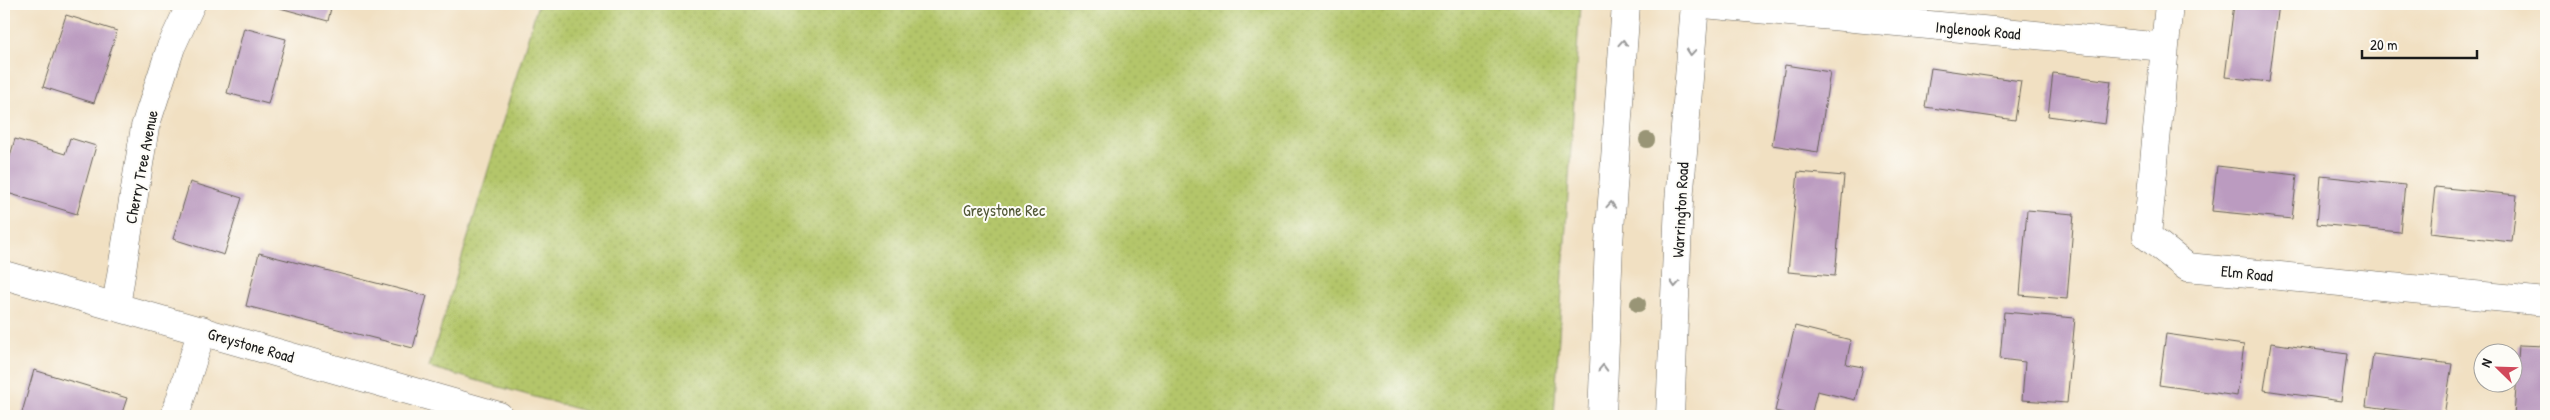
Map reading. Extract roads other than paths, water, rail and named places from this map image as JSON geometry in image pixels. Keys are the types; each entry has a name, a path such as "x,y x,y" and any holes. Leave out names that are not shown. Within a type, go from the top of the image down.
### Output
{"street":[{"name":"Cherry Tree Avenue","path":"116,306 145,127 171,47 191,4"},
{"path":"1602,416 1609,244 1626,4"},
{"name":"Warrington Road","path":"1670,416 1679,202 1695,4"},
{"name":"Inglenook Road","path":"1704,4 2164,47"},
{"path":"2164,47 2168,4"},
{"name":"Elm Road","path":"2164,47 2147,236 2187,267 2546,302"},
{"name":"Greystone Road","path":"4,275 498,416"},
{"path":"174,416 202,330"}],"park label":[{"name":"Greystone Rec","path":"1004,210"}]}
